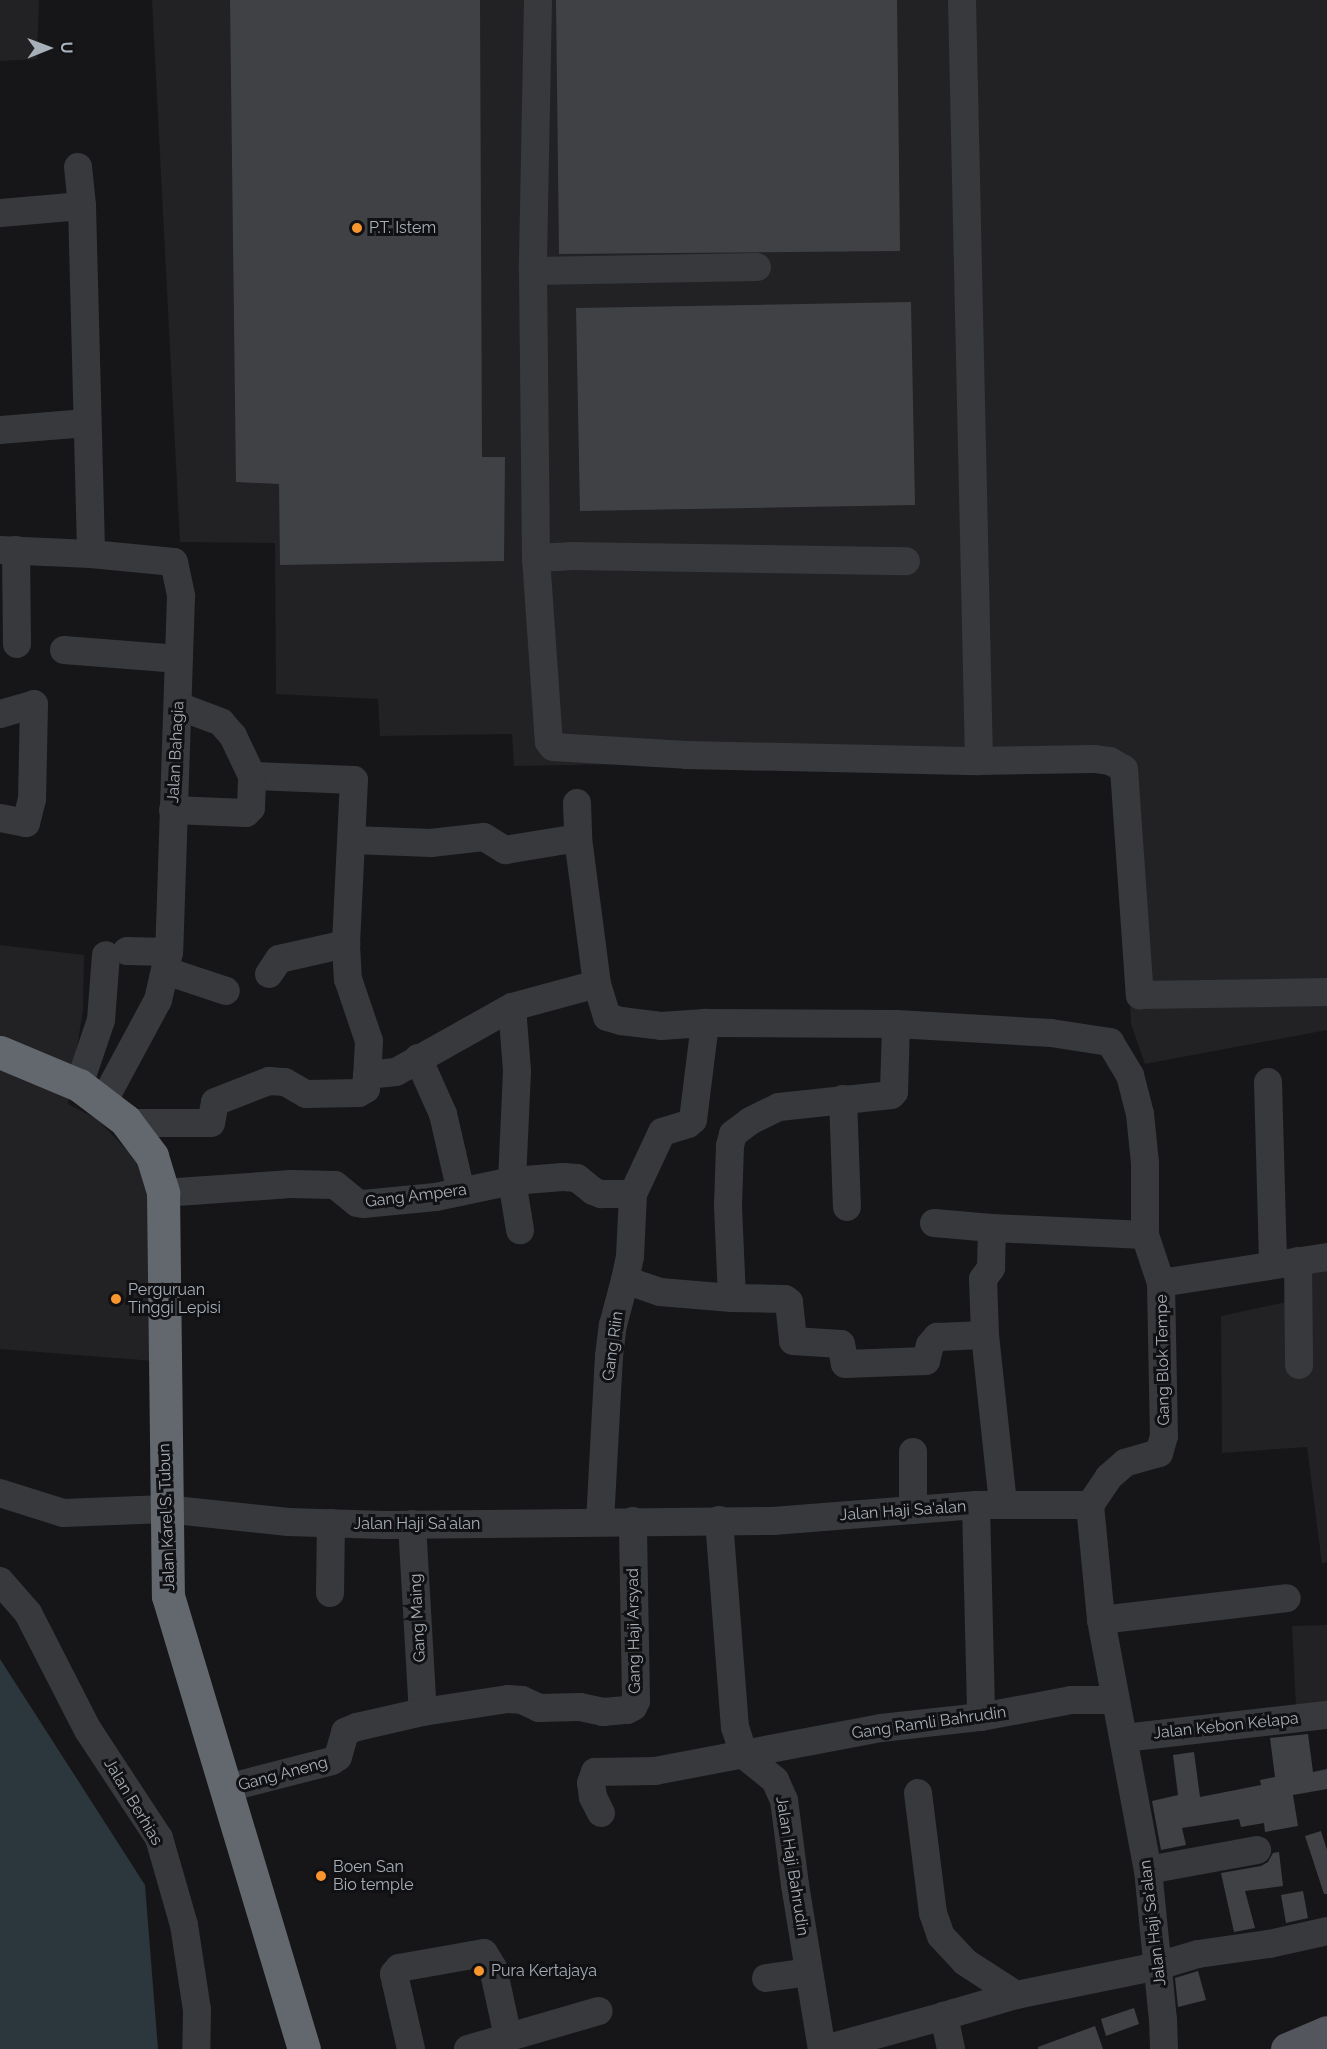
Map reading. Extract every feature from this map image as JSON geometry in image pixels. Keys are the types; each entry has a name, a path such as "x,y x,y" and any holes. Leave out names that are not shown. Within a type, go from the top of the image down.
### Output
{"highway":[{"name":"Jalan Karel S. Tubun","path":"0,1052 91,1094 128,1124 152,1156 163,1193 165,1509 168,1596 304,2049"}],"main road":[{"path":"1287,2049 1327,2032"}],"street":[{"path":"538,0 533,271 536,558 549,742 553,747 686,755 979,761 1095,759 1110,761 1124,769 1140,995 1327,992"},
{"path":"962,0 979,761"},
{"path":"78,167 82,206 91,554"},
{"path":"0,213 82,206"},
{"path":"533,271 757,267"},
{"path":"0,430 87,423"},
{"path":"8,550 16,644"},
{"name":"Jalan Bahagia","path":"8,550 91,554 174,562 182,596 167,962 158,1000 91,1094"},
{"path":"536,558 570,556 906,561"},
{"path":"64,650 179,659"},
{"path":"0,714 34,704 32,799 26,823 0,818"},
{"path":"173,810 248,812 252,776 233,736 220,722 178,706"},
{"path":"128,1124 211,1123 215,1102 269,1081 285,1082 306,1094 359,1093 366,1089 369,1041 348,979 346,944 353,840 354,780 252,776"},
{"path":"577,803 578,838 586,913 597,984 607,1017 660,1026 705,1023 896,1024 1051,1034 1110,1042 1130,1075 1140,1114 1145,1163 1145,1235 1161,1283 1327,1257"},
{"path":"353,840 431,843 484,837 505,850 578,838"},
{"path":"269,974 279,959 346,944"},
{"path":"91,1094 101,1020 117,953 167,962 226,991"},
{"path":"367,1074 396,1072 512,1006 597,984"},
{"path":"512,1006 518,1071 513,1180 520,1230"},
{"path":"633,1194 662,1132 692,1123 705,1023"},
{"path":"732,1298 728,1206 730,1146 733,1134 750,1121 779,1107 843,1099 885,1097 894,1092 896,1024"},
{"path":"418,1058 443,1114 461,1192"},
{"path":"1268,1082 1286,1263 1299,1365"},
{"path":"843,1099 847,1207"},
{"name":"Gang Ampera","path":"163,1193 291,1184 335,1185 357,1203 363,1204 461,1192 513,1180 577,1178 601,1194 633,1194"},
{"name":"Gang Riin","path":"600,1522 609,1356 613,1325 630,1256 633,1194"},
{"path":"933,1223 1145,1235"},
{"path":"981,1717 990,1504 983,1279 991,1268 992,1228"},
{"path":"625,1280 660,1292 787,1300 793,1341 841,1344 845,1364 926,1360 930,1345 937,1337 985,1335"},
{"name":"Gang Blok Tempe","path":"1090,1505 1098,1491 1125,1463 1159,1453 1162,1446 1164,1401 1161,1283"},
{"path":"913,1452 913,1510"},
{"name":"Jalan Haji Sa'alan","path":"0,1493 63,1513 165,1509 288,1522 412,1524 773,1521 990,1504 1090,1505 1101,1620 1114,1700 1124,1738 1148,1870 1164,2049"},
{"path":"719,1520 735,1727 744,1755"},
{"name":"Gang Haji Arsyad","path":"423,1712 508,1699 522,1700 536,1708 580,1707 603,1712 627,1710 633,1707 636,1701 633,1521"},
{"path":"330,1593 332,1523"},
{"name":"Gang Maing","path":"412,1524 423,1712"},
{"name":"Jalan Berhias","path":"0,1581 28,1613 88,1730 159,1838 184,1925 197,2010 196,2049"},
{"path":"1101,1620 1287,1598"},
{"name":"Gang Ramli Bahrudin","path":"601,1813 593,1797 591,1783 595,1772 655,1771 881,1728 981,1717 1071,1700 1114,1700"},
{"name":"Gang Aneng","path":"227,1788 333,1761 338,1757 341,1737 345,1732 357,1727 423,1712"},
{"name":"Jalan Kebon Kelapa","path":"1124,1738 1327,1715"},
{"name":"Jalan Haji Bahrudin","path":"744,1755 775,1780 784,1800 809,1972 825,2049"},
{"path":"918,1793 933,1913 941,1936 964,1962 1016,1995"},
{"path":"1148,1870 1257,1850"},
{"path":"825,2049 1016,1995 1158,1966 1198,1954 1269,1944 1327,1931"},
{"path":"411,2049 394,1974 399,1968 484,1953 493,1968 508,2037"},
{"path":"766,1978 809,1972"},
{"path":"468,2049 599,2011"},
{"path":"944,2016 951,2049"}],"shaded area":[{"path":"0,0 39,0 37,59 0,61"},
{"path":"152,0 1327,0 1327,1030 1145,1064 1131,1024 1119,755 514,766 512,734 380,736 378,699 276,694 275,543 180,542"},
{"path":"0,945 84,955 83,1010 68,1104 97,1119 148,1172 154,1361 0,1349"},
{"path":"1327,1251 1327,1562 1322,1564 1307,1447 1222,1453 1221,1316 1291,1301"},
{"path":"1327,1625 1327,1706 1296,1708 1292,1626"},
{"path":"0,1659 145,1885 158,2049 0,2049"}],"building":[{"name":"P.T. Istem","path":"230,0 480,0 482,457 505,457 504,561 280,565 279,484 236,482"},
{"path":"556,0 897,0 900,251 559,254"},
{"path":"911,302 915,505 580,511 576,308"},
{"path":"1308,1734 1313,1772 1327,1769 1327,1789 1293,1795 1298,1826 1265,1832 1264,1823 1241,1827 1239,1819 1182,1828 1186,1845 1161,1850 1152,1801 1178,1795 1173,1755 1194,1752 1200,1797 1261,1785 1260,1780 1275,1777 1270,1738"},
{"path":"1321,1831 1327,1850 1327,1894 1324,1894 1305,1836"},
{"path":"1279,1852 1283,1886 1245,1891 1255,1928 1234,1932 1221,1873 1261,1866 1268,1862 1273,1853"},
{"path":"1303,1891 1308,1918 1286,1923 1281,1895"},
{"path":"1198,1971 1206,2000 1178,2007 1175,1978"},
{"path":"1134,2008 1139,2024 1106,2036 1101,2019"},
{"path":"1095,2026 1103,2049 1038,2049 1038,2047"}],"place":[{"name":"P.T. Istem","path":"357,228"},
{"name":"Perguruan Tinggi Lepisi","path":"116,1299"},
{"name":"Boen San Bio temple","path":"321,1876"},
{"name":"Pura Kertajaya","path":"479,1971"}]}
